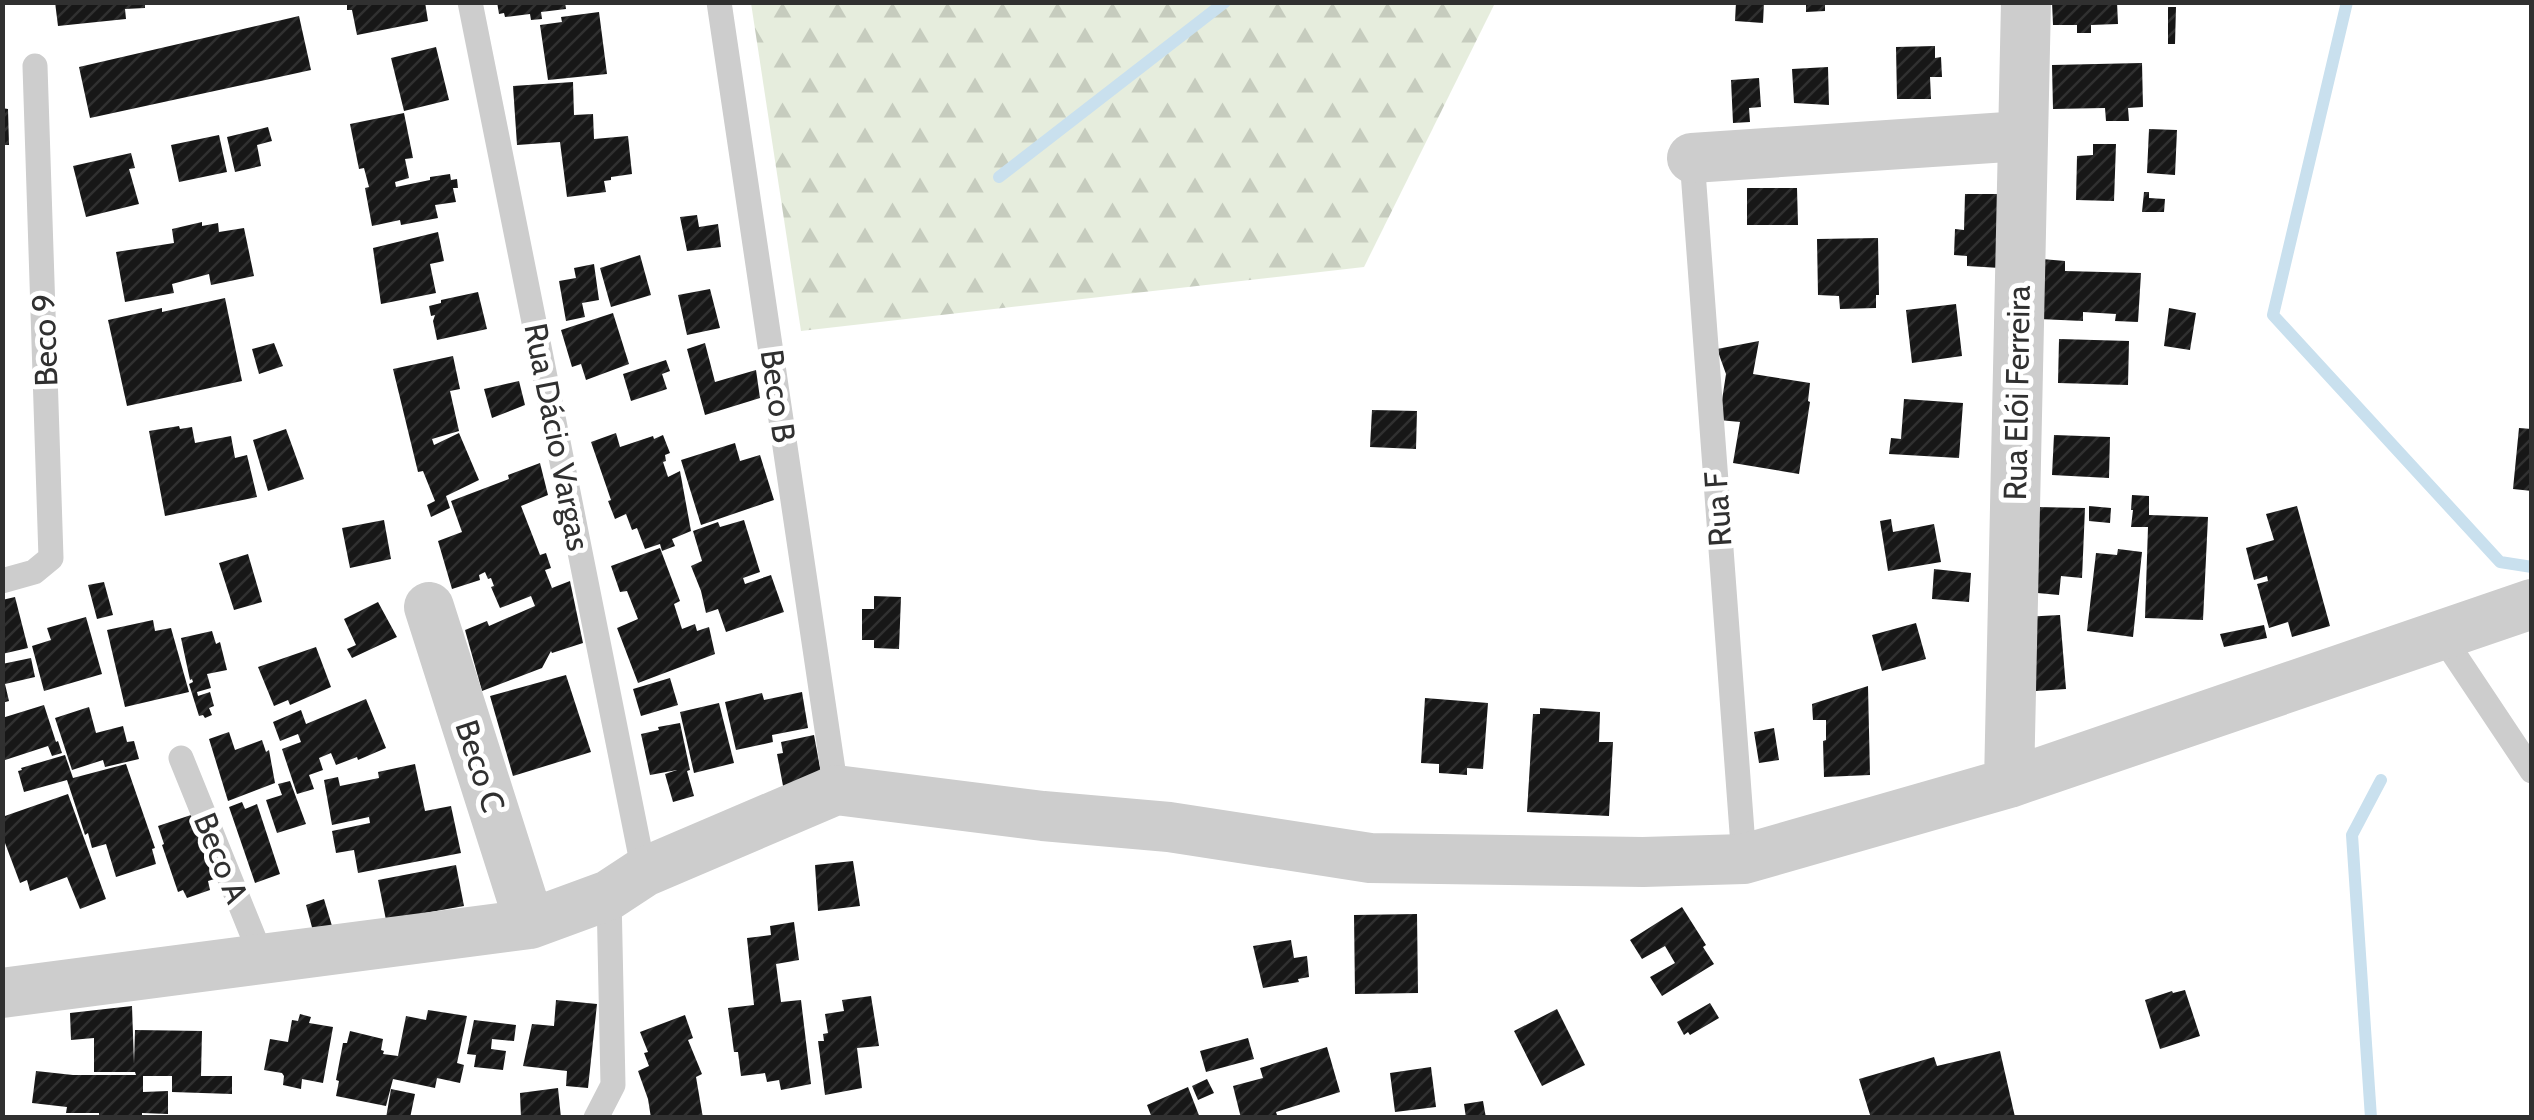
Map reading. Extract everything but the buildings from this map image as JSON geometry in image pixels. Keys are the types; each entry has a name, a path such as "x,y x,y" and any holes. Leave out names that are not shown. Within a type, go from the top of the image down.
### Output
{"street":[{"name":"Rua Elói Ferreira","path":"2009,783 2026,2"},
{"path":"1692,158 2022,136"},
{"path":"2,993 530,924 836,790 1168,828 1370,858 1643,862 1744,859 2009,783 2532,604"},
{"name":"Beco C","path":"429,608 530,924"}],"lane":[{"name":"Rua Dácio Vargas","path":"470,2 627,883 613,1085 596,1118"},
{"name":"Beco B","path":"719,2 836,790"},
{"name":"Beco 9","path":"2,582 34,572 50,558 35,66"},
{"name":"Rua F","path":"1692,158 1744,859"},
{"path":"2442,636 2532,771"},
{"name":"Beco A","path":"181,758 262,958"}],"green space":[{"path":"751,2 1495,3 1364,267 801,331"}],"waterway":[{"path":"999,177 1225,2"},
{"path":"2347,2 2273,315 2500,562 2532,567"},
{"path":"2371,1118 2352,835 2381,780"}]}
